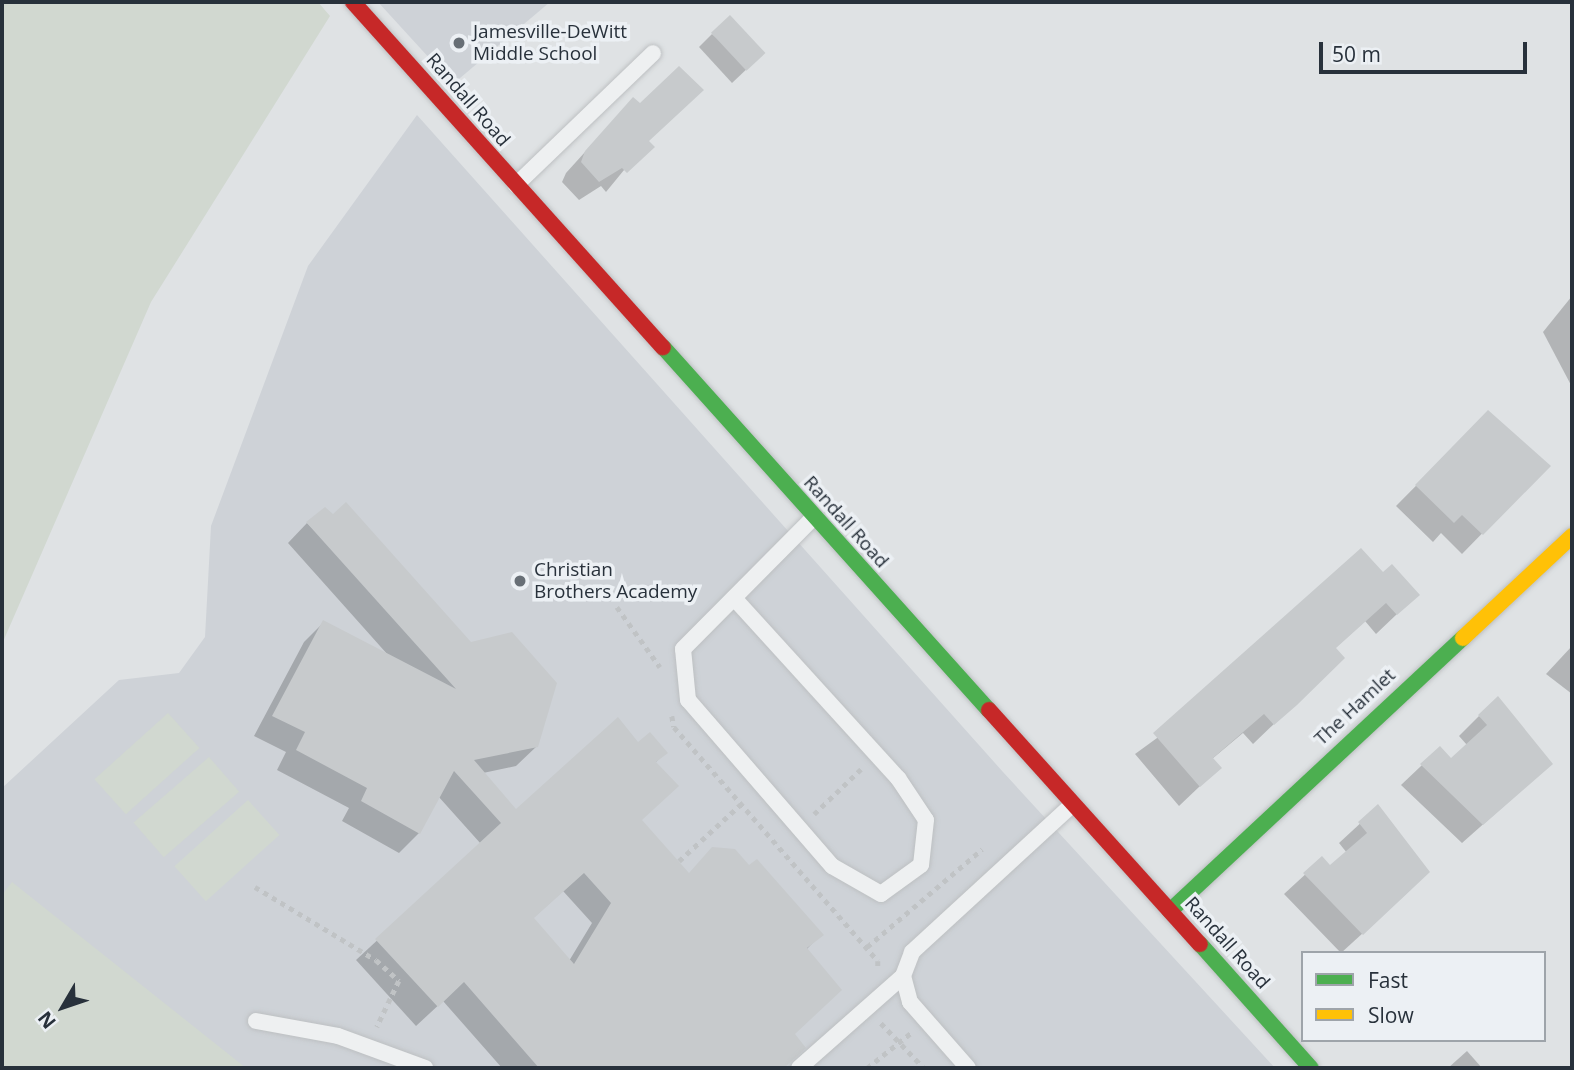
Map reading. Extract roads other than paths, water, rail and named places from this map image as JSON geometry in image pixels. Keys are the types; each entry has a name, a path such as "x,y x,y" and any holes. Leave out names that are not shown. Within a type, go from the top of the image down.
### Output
{"street":[{"name":"Randall Road","path":"353,2 813,517 1311,1068"},
{"name":"The Hamlet","path":"1170,911 1572,536"}],"lane":[{"path":"516,185 653,52"},
{"path":"734,598 877,754 926,820 921,865 881,894 832,866 688,700 683,649 813,517"},
{"path":"968,1068 910,1002 904,976 912,952 1073,804"},
{"path":"799,1068 904,976"},
{"path":"256,1021 368,1047 425,1068"}],"place":[{"name":"Jamesville-DeWitt Middle School","path":"459,43"},
{"name":"Christian Brothers Academy","path":"520,581"}]}
